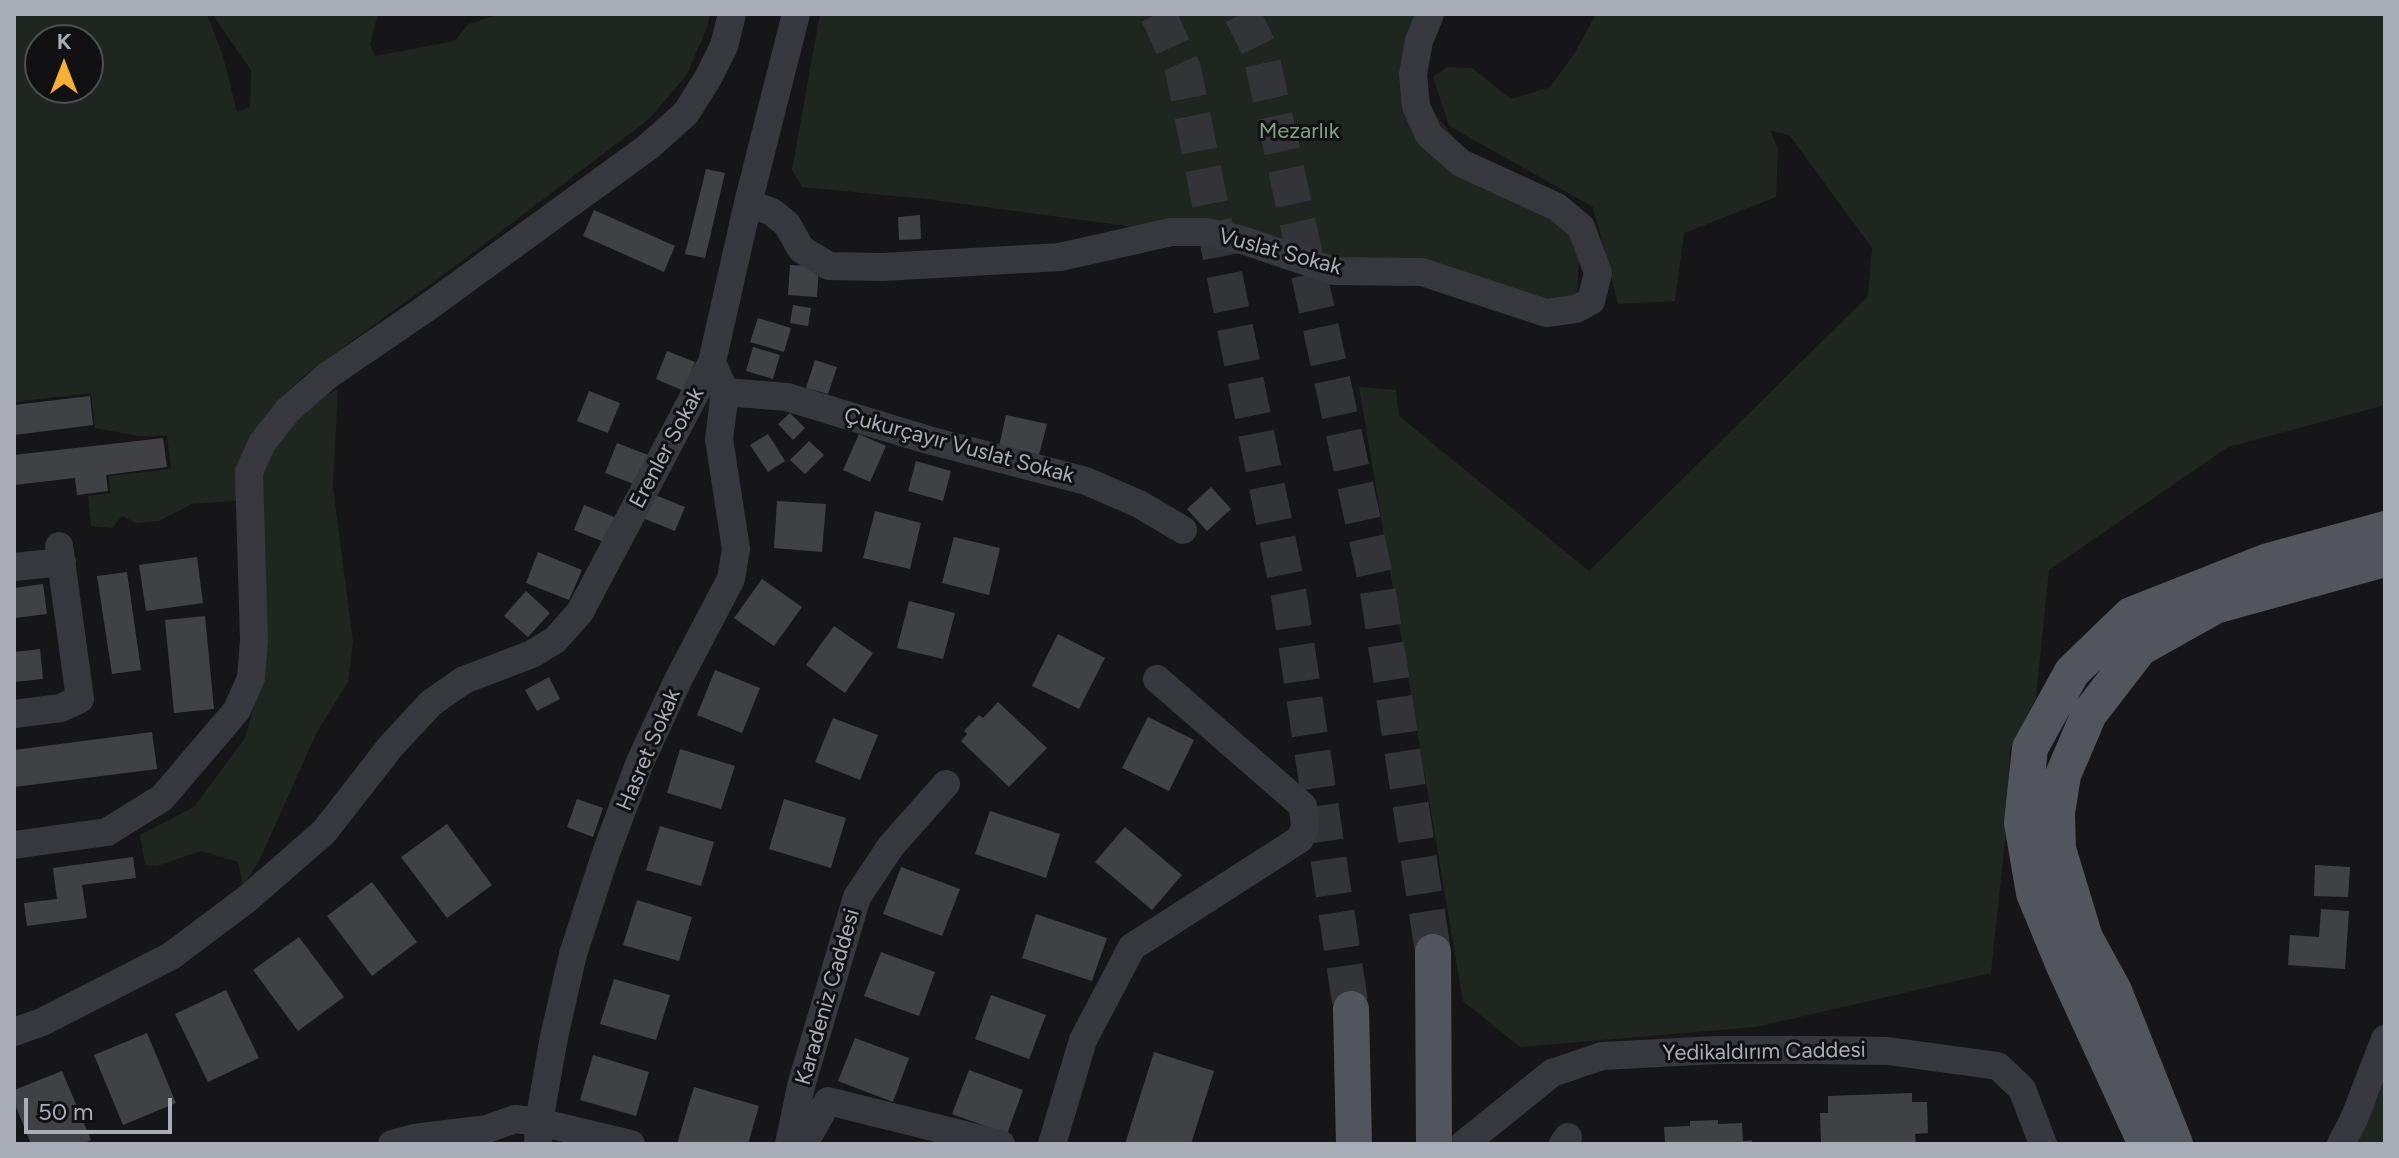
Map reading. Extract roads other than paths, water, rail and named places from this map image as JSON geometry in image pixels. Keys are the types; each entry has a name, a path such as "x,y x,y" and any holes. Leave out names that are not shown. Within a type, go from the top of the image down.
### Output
{"main road":[{"path":"2146,1144 2034,893 2022,823 2030,748 2072,672 2131,615 2268,561 2385,529"},
{"path":"2175,1144 2114,991 2085,938 2058,849 2057,813 2063,775 2089,714 2140,648 2215,606 2385,559"},
{"path":"1433,952 1434,1144"},
{"path":"1351,1009 1354,1144"}],"street":[{"path":"14,845 107,832 162,798 237,710 251,678 254,640 249,472 262,443 288,410 327,376 440,299 648,147 686,113 724,46 732,14"},
{"name":"Erenler Sokak","path":"14,1032 42,1022 171,956 247,899 324,832 369,772 431,703 464,680 532,654 555,640 580,612 712,362 796,14"},
{"name":"Vuslat Sokak","path":"748,203 772,212 787,224 801,249 829,266 883,267 1060,257 1171,232 1206,232 1242,240 1334,271 1422,272 1546,313 1576,309 1591,301 1598,273 1581,227 1557,207 1461,163 1429,135 1416,106 1413,74 1419,41 1430,14"},
{"path":"712,362 725,392"},
{"name":"Çukurçayır Vuslat Sokak","path":"725,392 787,397 928,440 1086,481 1139,504 1183,530"},
{"name":"Hasret Sokak","path":"538,1133 554,1037 573,954 606,853 640,762 679,678 731,579 736,549 719,439 725,392"},
{"path":"14,567 60,554 80,699 61,708 14,714"},
{"path":"1052,1144 1083,1040 1132,947 1300,839 1305,827 1303,806 1157,679"},
{"name":"Karadeniz Caddesi","path":"789,1144 801,1086 857,897 891,846 946,784"},
{"path":"2341,1144 2385,1039"},
{"name":"Yedikaldırım Caddesi","path":"1464,1144 1552,1073 1602,1056 1800,1050 1888,1051 1998,1066 2022,1089 2043,1144"},
{"path":"804,1144 828,1101 1001,1144"},
{"path":"392,1144 487,1129 515,1119 538,1133 631,1144"}],"tunnel":[{"path":"1158,14 1183,69 1289,596 1351,1009"},
{"path":"1242,14 1260,50 1377,585 1433,952"}],"park label":[{"name":"Mezarlık","path":"1299,132"}]}
